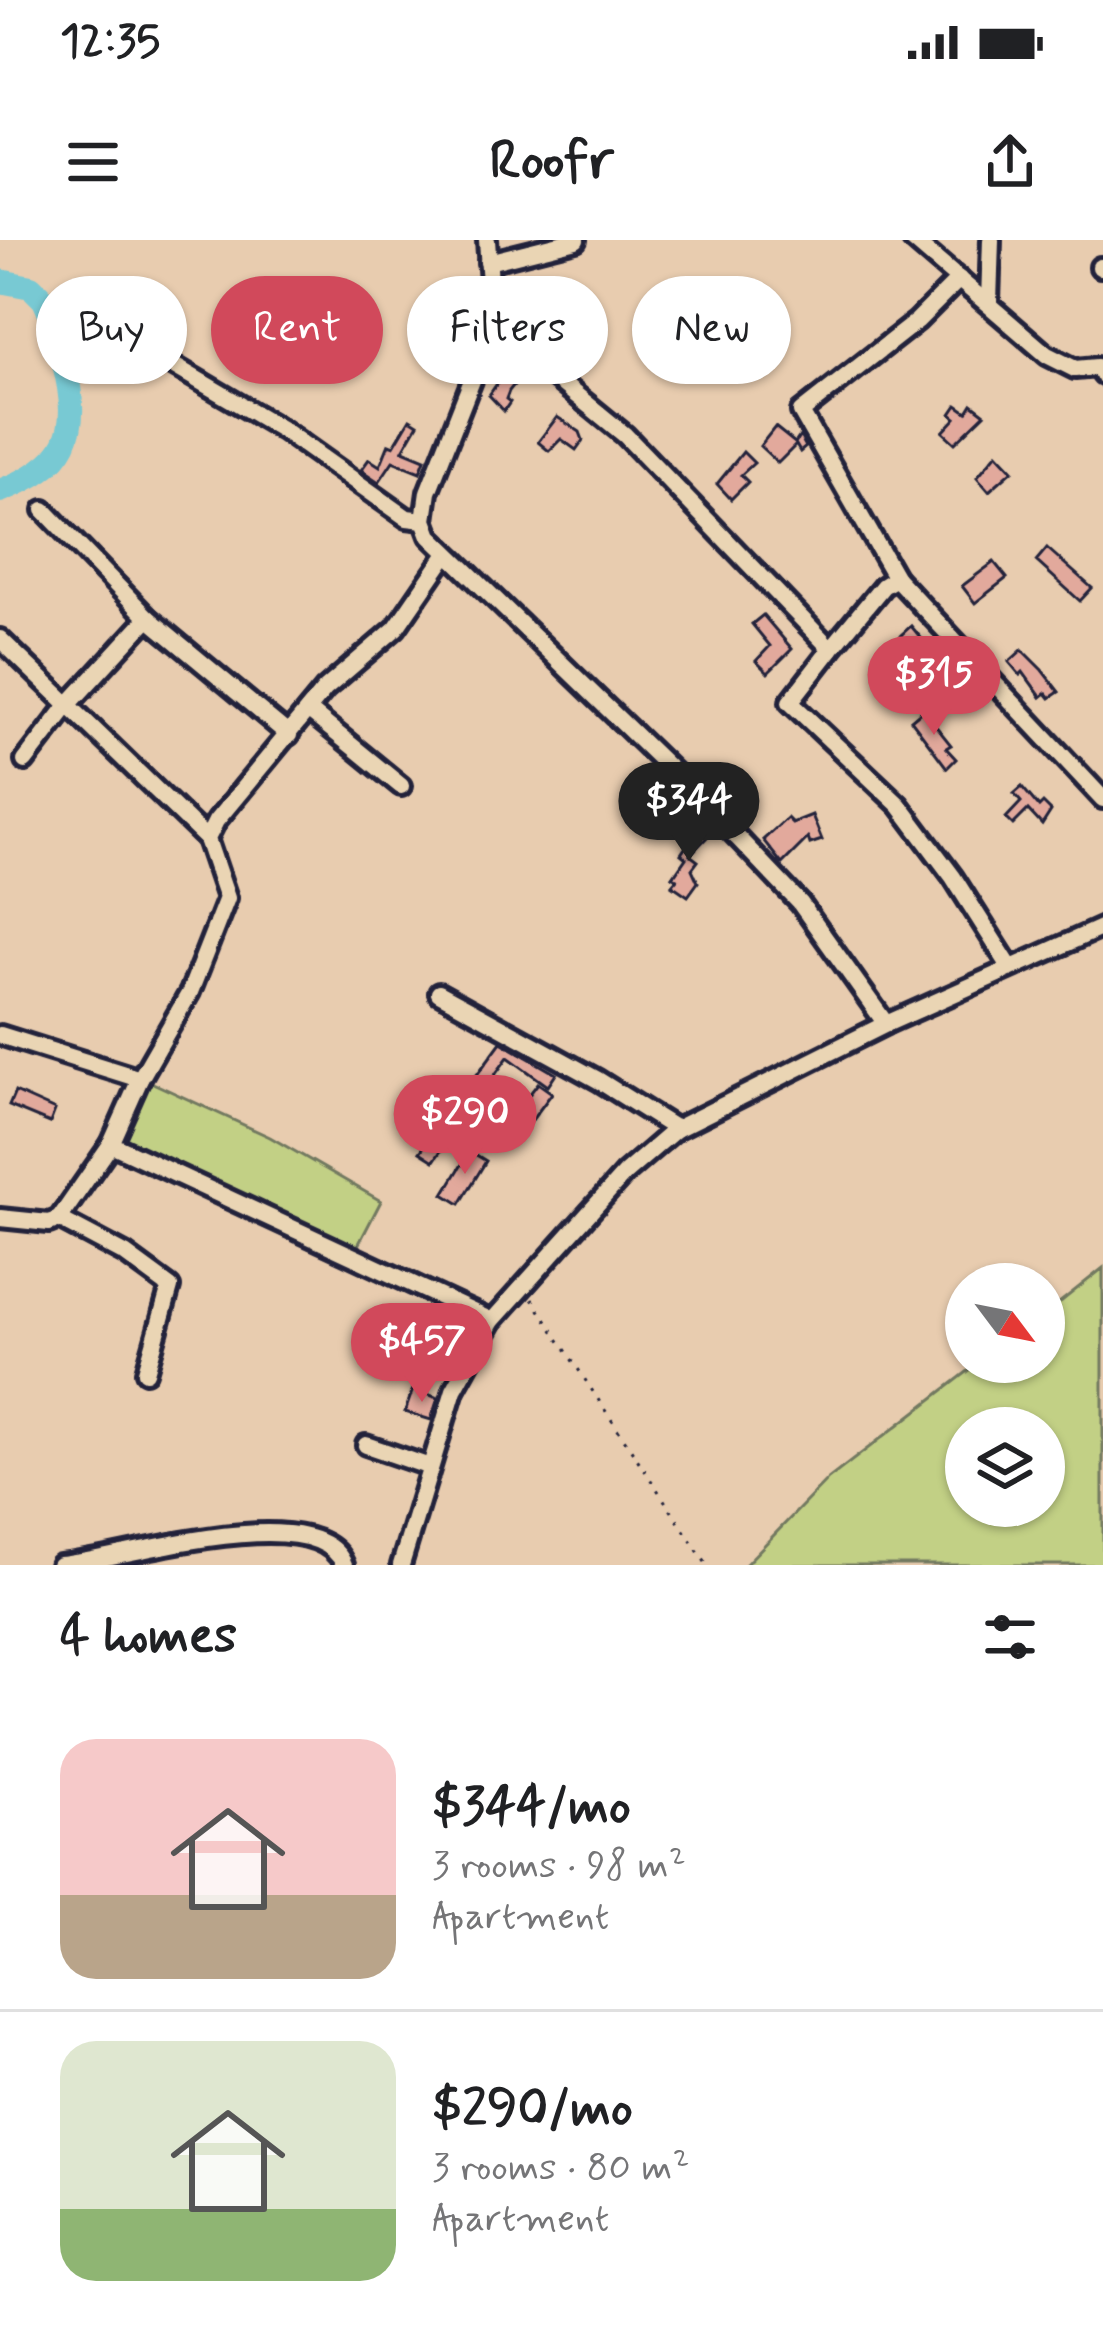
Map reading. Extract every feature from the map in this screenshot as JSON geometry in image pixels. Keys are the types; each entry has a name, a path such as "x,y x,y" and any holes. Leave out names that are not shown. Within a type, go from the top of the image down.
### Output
{"street":[{"path":"487,240 489,276"},
{"path":"488,262 576,240"},
{"path":"914,240 1047,355 1075,369 1097,367 1103,375"},
{"path":"989,302 991,240"},
{"path":"959,279 917,321 801,412 896,578 1103,799"},
{"path":"187,373 284,430 407,518 424,520"},
{"path":"471,384 428,492 424,520 446,555 695,793 800,903 886,1024"},
{"path":"563,384 626,435 831,649"},
{"path":"44,510 148,618 289,735"},
{"path":"207,839 216,821 325,689 396,628 446,555"},
{"path":"896,578 883,586 790,702 899,805 953,877 1010,967"},
{"path":"25,761 68,705 148,618"},
{"path":"0,639 207,839 227,898 190,992 140,1078 111,1144 59,1219 49,1223 0,1218"},
{"path":"308,710 401,786"},
{"path":"401,1565 454,1390 492,1321 522,1282 625,1173 676,1129 886,1024 1103,927"},
{"path":"440,993 676,1129"},
{"path":"0,1035 140,1078"},
{"path":"111,1144 492,1321"},
{"path":"59,1219 124,1254 170,1287 146,1372"},
{"path":"366,1445 430,1467"},
{"path":"60,1565 234,1532 280,1532 332,1548 344,1565"}],"path":[{"path":"522,1282 707,1565"}],"green space":[{"path":"142,1078 270,1137 381,1201 352,1257 112,1143"},
{"path":"1103,1268 1103,1565 745,1565 828,1479 953,1383 1065,1383 1065,1298"}],"building":[{"path":"497,384 515,384 504,411 489,395"},
{"path":"972,404 985,414 955,443 943,432 956,418 951,414 957,405 967,412"},
{"path":"557,417 580,432 583,440 576,450 561,439 549,451 538,442"},
{"path":"410,419 418,424 403,450 425,459 420,472 393,461 379,482 361,470 369,459 380,466 389,444 394,446"},
{"path":"775,427 795,443 800,436 806,447 800,452 796,445 778,463 760,446"},
{"path":"743,452 754,463 741,475 748,482 731,499 717,484"},
{"path":"997,453 1013,470 989,491 977,477"},
{"path":"1047,548 1092,588 1080,601 1036,561"},
{"path":"994,562 1007,578 975,603 962,586"},
{"path":"763,615 792,649 768,673 756,661 770,646 752,624"},
{"path":"911,626 942,663 937,668 942,674 935,681 901,635"},
{"path":"1022,650 1059,692 1041,697 1023,672 1020,675 1009,662"},
{"path":"923,710 951,745 946,748 956,759 947,768 911,720"},
{"path":"1022,787 1039,807 1043,803 1051,811 1042,825 1028,810 1013,825 1006,818 1021,802 1014,794"},
{"path":"812,815 822,840 810,844 808,838 782,864 763,840 787,818 792,823"},
{"path":"700,826 709,835 690,855 698,861 692,869 698,882 688,896 672,885 677,879 673,877 686,858 681,854"},
{"path":"501,1042 556,1074 548,1086 508,1057 478,1098 509,1121 538,1083 552,1093 515,1143 468,1111 434,1161 420,1152"},
{"path":"15,1092 55,1110 50,1123 9,1106"},
{"path":"470,1151 486,1161 460,1204 444,1194"},
{"path":"413,1389 438,1398 431,1420 405,1412"}],"waterway":[{"path":"0,281 31,287 44,300 60,348 71,409 70,428 55,458 0,491"}]}
